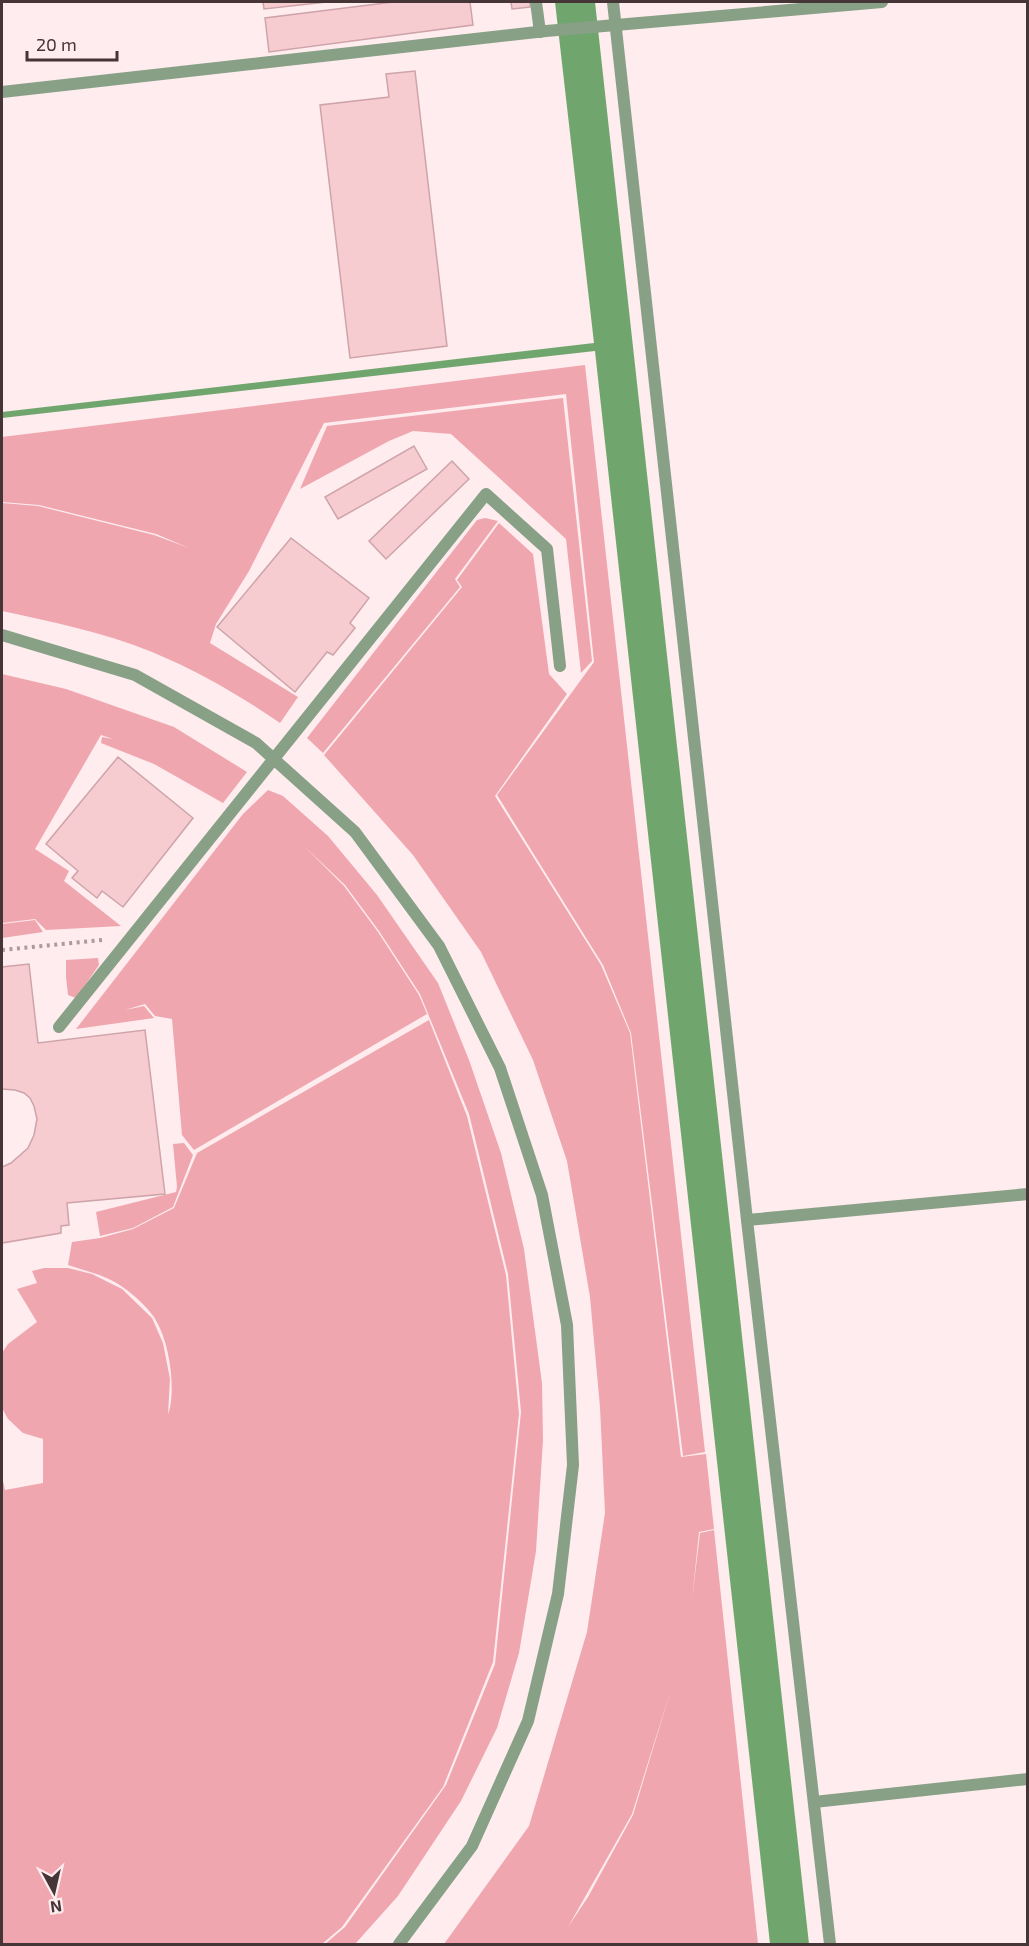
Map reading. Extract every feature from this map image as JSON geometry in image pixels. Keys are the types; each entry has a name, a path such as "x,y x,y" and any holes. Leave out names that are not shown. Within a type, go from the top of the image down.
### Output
{"street":[{"path":"536,2 543,31"},
{"path":"614,2 747,1220 830,1944"},
{"path":"2,92 543,31 882,2"},
{"path":"59,1027 486,494 547,549 560,666"},
{"path":"2,635 135,675 256,743 355,832 439,946 500,1068 542,1196 567,1325 573,1465 558,1594 528,1721 472,1846 399,1944"},
{"path":"747,1220 1028,1194"},
{"path":"814,1802 1028,1779"}],"path":[{"path":"2,950 132,937"}],"shaded area":[{"path":"555,2 595,2 809,1944 770,1944 595,351 2,418 2,412 594,343"},
{"path":"585,365 705,1452 683,1456 631,1033 603,965 497,795 594,662 566,394 324,423 249,571 216,624 210,643 298,697 280,723 218,684 152,652 97,633 2,611 2,503 38,506 154,535 189,548 156,534 39,505 2,502 2,437"},
{"path":"563,398 592,661 581,673 566,539 451,434 413,431 389,441 300,489 327,426"},
{"path":"485,518 498,521 455,579 460,587 323,753 307,738 477,520"},
{"path":"499,523 533,554 549,674 567,694 495,796 601,965 630,1033 681,1457 706,1454 714,1529 699,1532 692,1600 700,1533 714,1530 758,1944 444,1944 529,1826 587,1632 605,1513 600,1407 590,1297 567,1161 533,1060 481,952 413,855 324,755 462,587 457,580","holes":["671,1689 633,1815 588,1897 568,1927 632,1814"]},
{"path":"2,674 66,689 174,727 247,772 223,803 154,764 101,743 102,737 113,739 101,735 35,849 69,871 64,881 121,926 46,930 35,919 2,923"},
{"path":"268,790 283,796 328,836 377,895 438,983 469,1060 501,1153 524,1249 542,1383 543,1440 536,1551 519,1653 497,1728 461,1801 398,1896 355,1944 325,1944 345,1927 446,1785 495,1664 521,1412 508,1274 469,1114 420,994 379,931 345,885 304,846 344,886 378,932 419,995 427,1014 194,1150 182,1135 172,1019 155,1016 145,1004 125,1010 144,1006 154,1018 76,1029 243,814"},
{"path":"35,920 43,932 2,938 2,924"},
{"path":"98,958 99,965 76,998 68,995 66,960"},
{"path":"429,1020 467,1116 506,1275 519,1414 493,1662 443,1787 342,1927 322,1944 2,1944 2,1476 5,1490 43,1483 43,1439 23,1433 8,1419 2,1408 2,1353 8,1344 37,1322 17,1289 37,1283 32,1271 44,1268 68,1268 92,1274 122,1289 152,1318 163,1343 170,1379 168,1414 172,1384 169,1357 154,1317 140,1301 118,1284 97,1274 68,1265 72,1242 100,1238 133,1229 174,1208 197,1153"},
{"path":"184,1143 193,1155 173,1207 133,1228 100,1236 96,1212 176,1192 173,1144"}],"building":[{"path":"263,2 327,2 264,9"},
{"path":"393,2 470,2 473,25 269,52 265,18"},
{"path":"511,2 530,2 530,7 512,9"},
{"path":"415,71 447,346 350,358 320,105 389,97 386,74"},
{"path":"414,446 427,469 338,519 325,497"},
{"path":"452,461 469,479 386,559 369,541"},
{"path":"291,538 369,598 350,623 355,628 333,655 327,652 295,692 217,627"},
{"path":"118,757 193,818 123,907 102,891 97,898 72,878 78,871 46,844"},
{"path":"29,964 38,1043 145,1030 165,1194 67,1203 69,1225 61,1226 61,1233 2,1243 2,1167 11,1163 28,1148 34,1135 37,1119 30,1098 15,1090 2,1089 2,967"}]}
